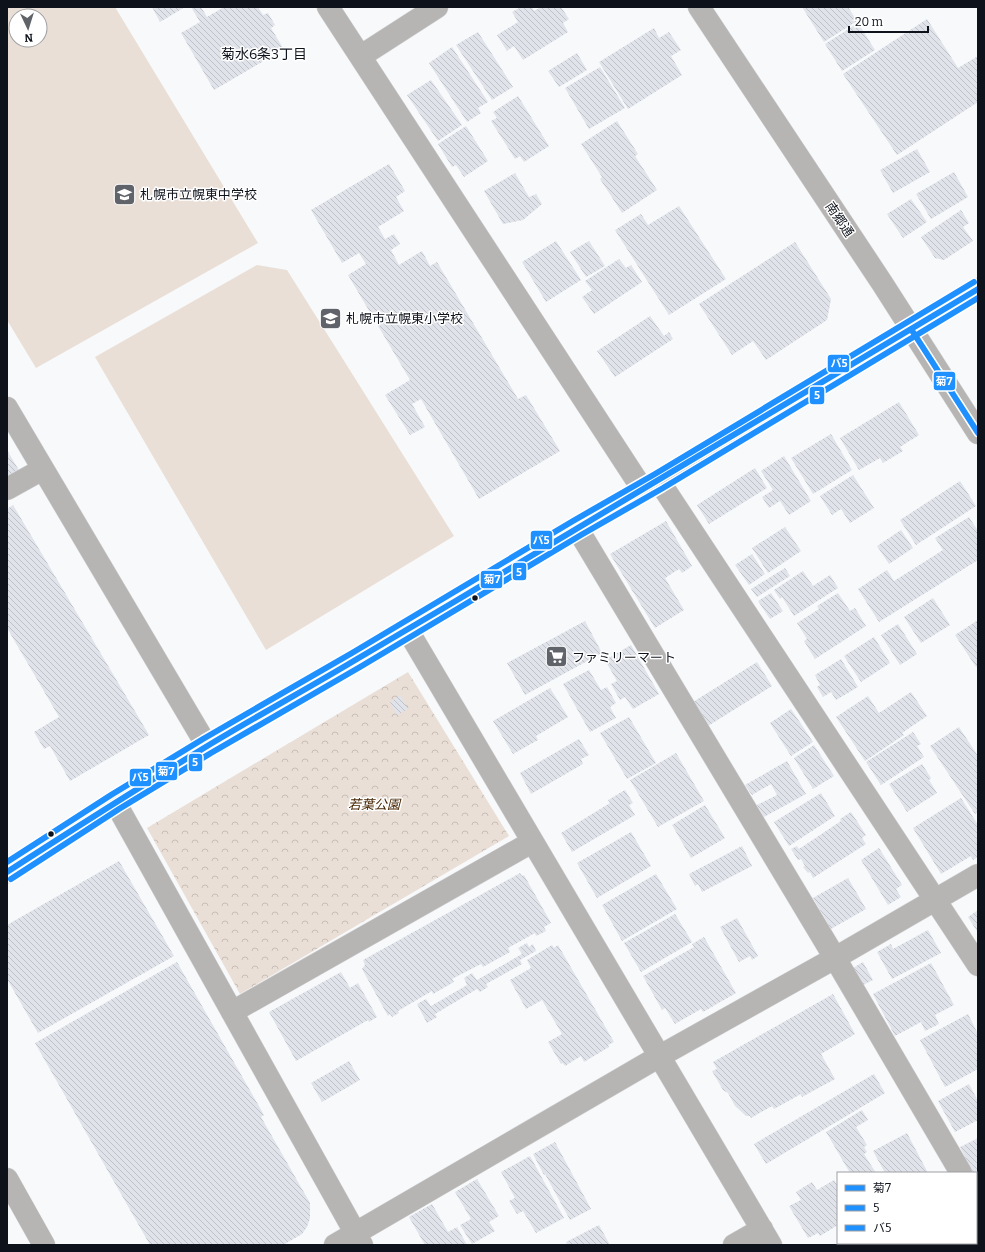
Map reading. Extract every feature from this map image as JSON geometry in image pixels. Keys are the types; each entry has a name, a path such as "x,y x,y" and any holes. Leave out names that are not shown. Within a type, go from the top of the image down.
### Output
{"main road":[{"path":"7,872 115,802 207,746 651,486 978,290"}],"street":[{"path":"328,7 651,486 978,965"},
{"path":"360,56 437,7"},
{"name":"南郷通","path":"699,7 882,283 978,432"},
{"path":"7,408 207,746"},
{"path":"7,489 43,469"},
{"path":"577,528 835,958 960,1172"},
{"path":"407,629 767,1237 734,1245"},
{"path":"115,802 359,1239"},
{"path":"232,1012 532,842"},
{"path":"335,1245 359,1239 660,1056 835,958 978,875"},
{"path":"7,1179 44,1245"}],"green space":[{"name":"札幌市立幌東中学校","path":"8,7 115,7 258,243 36,368 7,320"},
{"path":"257,265 287,270 454,536 266,650 95,357"},
{"name":"若葉公園","path":"408,672 509,836 240,994 147,828"}],"building":[{"path":"152,7 185,7 160,22"},
{"path":"191,7 201,7 207,17 224,7 258,7 263,15 268,13 275,25 271,28 283,48 214,90 181,33 200,22"},
{"path":"521,7 532,7 534,11 541,7 561,7 569,19 563,23 568,32 523,60 514,46 507,51 497,35 518,22 512,12"},
{"path":"802,7 848,7 857,21 824,42"},
{"path":"927,19 958,68 978,56 978,102 897,155 843,74"},
{"path":"858,23 875,50 842,71 825,44"},
{"path":"654,28 659,38 669,32 681,50 671,56 682,75 628,109 599,62"},
{"path":"478,32 513,87 492,100 456,45"},
{"path":"452,47 488,102 478,108 481,113 467,122 429,63"},
{"path":"577,53 587,70 559,87 548,71"},
{"path":"600,67 625,108 589,129 565,88"},
{"path":"431,80 462,125 438,141 407,95"},
{"path":"518,96 549,146 524,162 520,156 515,159 491,121 497,118 493,112"},
{"path":"617,121 638,154 635,156 657,190 622,213 600,179 602,177 581,144"},
{"path":"466,126 488,161 464,177 456,165 452,167 438,144"},
{"path":"917,149 930,172 893,193 880,170"},
{"path":"389,164 405,191 396,197 404,211 378,227 385,239 394,234 400,244 391,250 399,265 422,251 430,266 437,262 518,399 526,395 560,451 479,499 421,399 412,404 425,427 410,435 385,395 410,380 348,275 366,264 359,253 342,263 311,210"},
{"path":"954,172 968,197 931,219 916,194"},
{"path":"515,173 529,197 536,194 542,204 523,220 503,224 484,191"},
{"path":"911,199 927,222 903,238 887,214"},
{"path":"679,206 726,279 669,315 615,230 641,214 648,225"},
{"path":"961,210 969,223 963,227 973,241 944,260 935,258 921,237"},
{"path":"556,241 581,280 546,302 522,262"},
{"path":"589,241 605,266 586,277 570,252"},
{"path":"795,242 831,299 827,320 766,360 753,341 732,355 699,304"},
{"path":"619,259 626,268 631,265 642,282 594,314 582,297 592,290 585,281"},
{"path":"650,316 664,336 669,332 673,339 615,377 597,351"},
{"path":"899,402 919,435 900,447 903,451 883,463 880,458 859,470 840,438"},
{"path":"831,434 852,470 813,494 791,458"},
{"path":"7,450 20,472 7,479"},
{"path":"784,456 811,501 789,515 780,501 769,508 762,497 773,490 761,471"},
{"path":"755,468 767,488 709,524 697,505"},
{"path":"853,475 874,508 850,523 841,509 832,515 820,496"},
{"path":"960,481 976,506 916,545 900,520"},
{"path":"13,505 149,735 70,781 50,746 44,749 34,732 59,717 7,628 7,509"},
{"path":"969,517 978,531 978,560 879,622 858,589 887,570 894,581 943,550 935,538"},
{"path":"666,521 692,566 682,573 679,569 665,578 684,610 655,628 610,554"},
{"path":"785,527 801,551 768,573 752,548"},
{"path":"901,530 913,548 889,564 877,546"},
{"path":"752,554 765,574 749,585 735,565"},
{"path":"785,568 790,576 757,597 751,589"},
{"path":"803,571 813,586 830,575 838,588 794,616 782,597 780,599 774,590"},
{"path":"771,593 783,611 770,619 758,601"},
{"path":"838,593 850,611 855,608 866,626 815,659 804,641 807,639 797,623 819,609 817,606"},
{"path":"933,598 950,625 921,643 904,617"},
{"path":"978,620 978,666 976,667 955,635"},
{"path":"585,621 602,653 525,695 507,663"},
{"path":"898,624 917,654 900,665 881,635"},
{"path":"874,637 890,663 861,682 844,656"},
{"path":"631,645 659,694 633,709 625,697 620,700 611,684 617,681 605,660"},
{"path":"841,659 858,687 836,700 831,692 823,697 817,687 820,685 815,675"},
{"path":"757,662 772,686 708,726 693,702"},
{"path":"589,670 601,690 607,687 616,703 610,707 616,718 590,732 563,684"},
{"path":"550,688 568,717 536,736 538,740 513,754 493,721"},
{"path":"911,692 927,716 902,733 904,735 865,761 836,717 868,696 879,713"},
{"path":"400,695 408,709 397,715 390,702"},
{"path":"791,709 813,742 791,756 770,723"},
{"path":"629,717 656,763 627,779 600,733"},
{"path":"959,727 978,756 978,812 975,814 930,746"},
{"path":"913,732 921,744 917,746 924,757 881,785 866,762"},
{"path":"579,739 589,755 581,759 583,764 531,794 520,773"},
{"path":"814,745 834,776 813,789 794,758"},
{"path":"676,753 704,801 658,827 630,780"},
{"path":"787,761 806,794 764,817 757,805 777,795 771,784 752,795 745,785"},
{"path":"922,764 931,778 929,780 937,793 907,812 889,784"},
{"path":"625,790 633,803 629,805 635,815 572,852 561,833 610,803 608,800"},
{"path":"821,793 835,816 789,846 774,822"},
{"path":"961,798 978,825 978,857 973,860 971,856 941,874 913,828"},
{"path":"705,805 725,838 691,858 672,825"},
{"path":"851,812 866,835 862,838 866,844 813,878 810,872 808,873 803,867 805,866 801,859 798,860 791,849 797,846 799,849 841,821 840,819"},
{"path":"631,832 651,866 597,898 577,863"},
{"path":"742,846 752,866 702,892 698,884 695,886 689,874"},
{"path":"879,848 902,885 896,889 901,897 888,905 861,860"},
{"path":"119,861 174,956 38,1033 7,979 7,925"},
{"path":"520,873 522,876 524,875 551,923 544,927 546,931 536,936 535,933 508,948 510,952 483,967 481,964 452,979 454,982 433,994 432,991 398,1011 399,1013 392,1017 390,1014 388,1016 362,969 365,965 363,960"},
{"path":"656,874 677,909 622,941 602,905"},
{"path":"848,878 866,909 831,929 813,898"},
{"path":"978,910 978,933 968,917"},
{"path":"675,914 692,942 641,972 624,943"},
{"path":"737,918 758,956 752,960 750,956 739,962 720,927"},
{"path":"928,930 941,953 892,979 877,952 891,944 893,949"},
{"path":"704,937 736,993 703,1012 701,1009 675,1024 665,1008 662,1010 643,976 694,947 692,944"},
{"path":"527,943 529,947 533,944 536,951 520,960 522,964 486,984 488,987 480,992 477,989 435,1014 437,1017 427,1023 417,1004 426,999 431,1006 467,985 464,978 472,973 477,980 522,954 518,948"},
{"path":"552,945 554,948 558,945 614,1042 608,1045 609,1047 584,1062 581,1056 565,1066 563,1063 561,1064 548,1042 562,1034 542,1000 526,1009 510,980 531,968 527,960"},
{"path":"177,962 264,1115 261,1117 310,1203 310,1218 307,1227 302,1234 283,1245 150,1245 35,1043"},
{"path":"863,962 873,980 863,985 853,968"},
{"path":"931,963 954,1005 935,1015 939,1024 925,1031 921,1022 895,1036 873,994"},
{"path":"341,972 350,988 358,983 377,1017 369,1022 368,1020 296,1061 269,1012"},
{"path":"833,994 855,1034 821,1054 835,1079 802,1097 801,1094 774,1109 772,1106 751,1118 750,1116 746,1116 735,1106 728,1093 723,1090 712,1071 717,1069 713,1062"},
{"path":"968,1014 978,1034 978,1069 945,1087 920,1040"},
{"path":"349,1061 360,1080 322,1102 311,1083"},
{"path":"874,1074 885,1093 766,1164 754,1144"},
{"path":"969,1084 978,1101 978,1120 955,1132 938,1101"},
{"path":"862,1110 868,1120 856,1127 867,1145 864,1147 867,1152 864,1154 875,1172 849,1172 826,1132"},
{"path":"907,1133 927,1172 884,1172 873,1151"},
{"path":"978,1138 978,1171 972,1172 960,1147"},
{"path":"555,1142 591,1209 570,1220 533,1154"},
{"path":"530,1156 564,1218 536,1233 523,1211 517,1214 509,1201 515,1198 501,1172"},
{"path":"477,1179 499,1216 489,1222 495,1231 472,1244 460,1225 471,1219 455,1192"},
{"path":"834,1180 837,1184 837,1226 820,1236 818,1233 808,1238 789,1206 801,1200 796,1192 812,1182 817,1190"},
{"path":"432,1204 448,1232 457,1227 467,1245 425,1245 409,1217"},
{"path":"599,1225 610,1245 567,1245 566,1242"},
{"path":"852,1244 887,1245 852,1245"},
{"path":"890,1244 929,1245 891,1245"},
{"path":"938,1244 970,1244 968,1245"}],"transit line":[{"name":"バ5","path":"7,862 111,795 203,739 655,474 974,282"},
{"name":"菊7","path":"7,872 105,809 242,725 513,567 978,289"},
{"name":"5","path":"11,879 119,809 211,753 663,488 978,298"},
{"name":"菊7","path":"911,329 978,433"}],"place":[{"name":"札幌市立幌東中学校","path":"125,194"},
{"name":"札幌市立幌東小学校","path":"330,318"},
{"name":"ファミリーマート","path":"556,657"}],"district":[{"name":"菊水6条3丁目","path":"264,54"}]}
